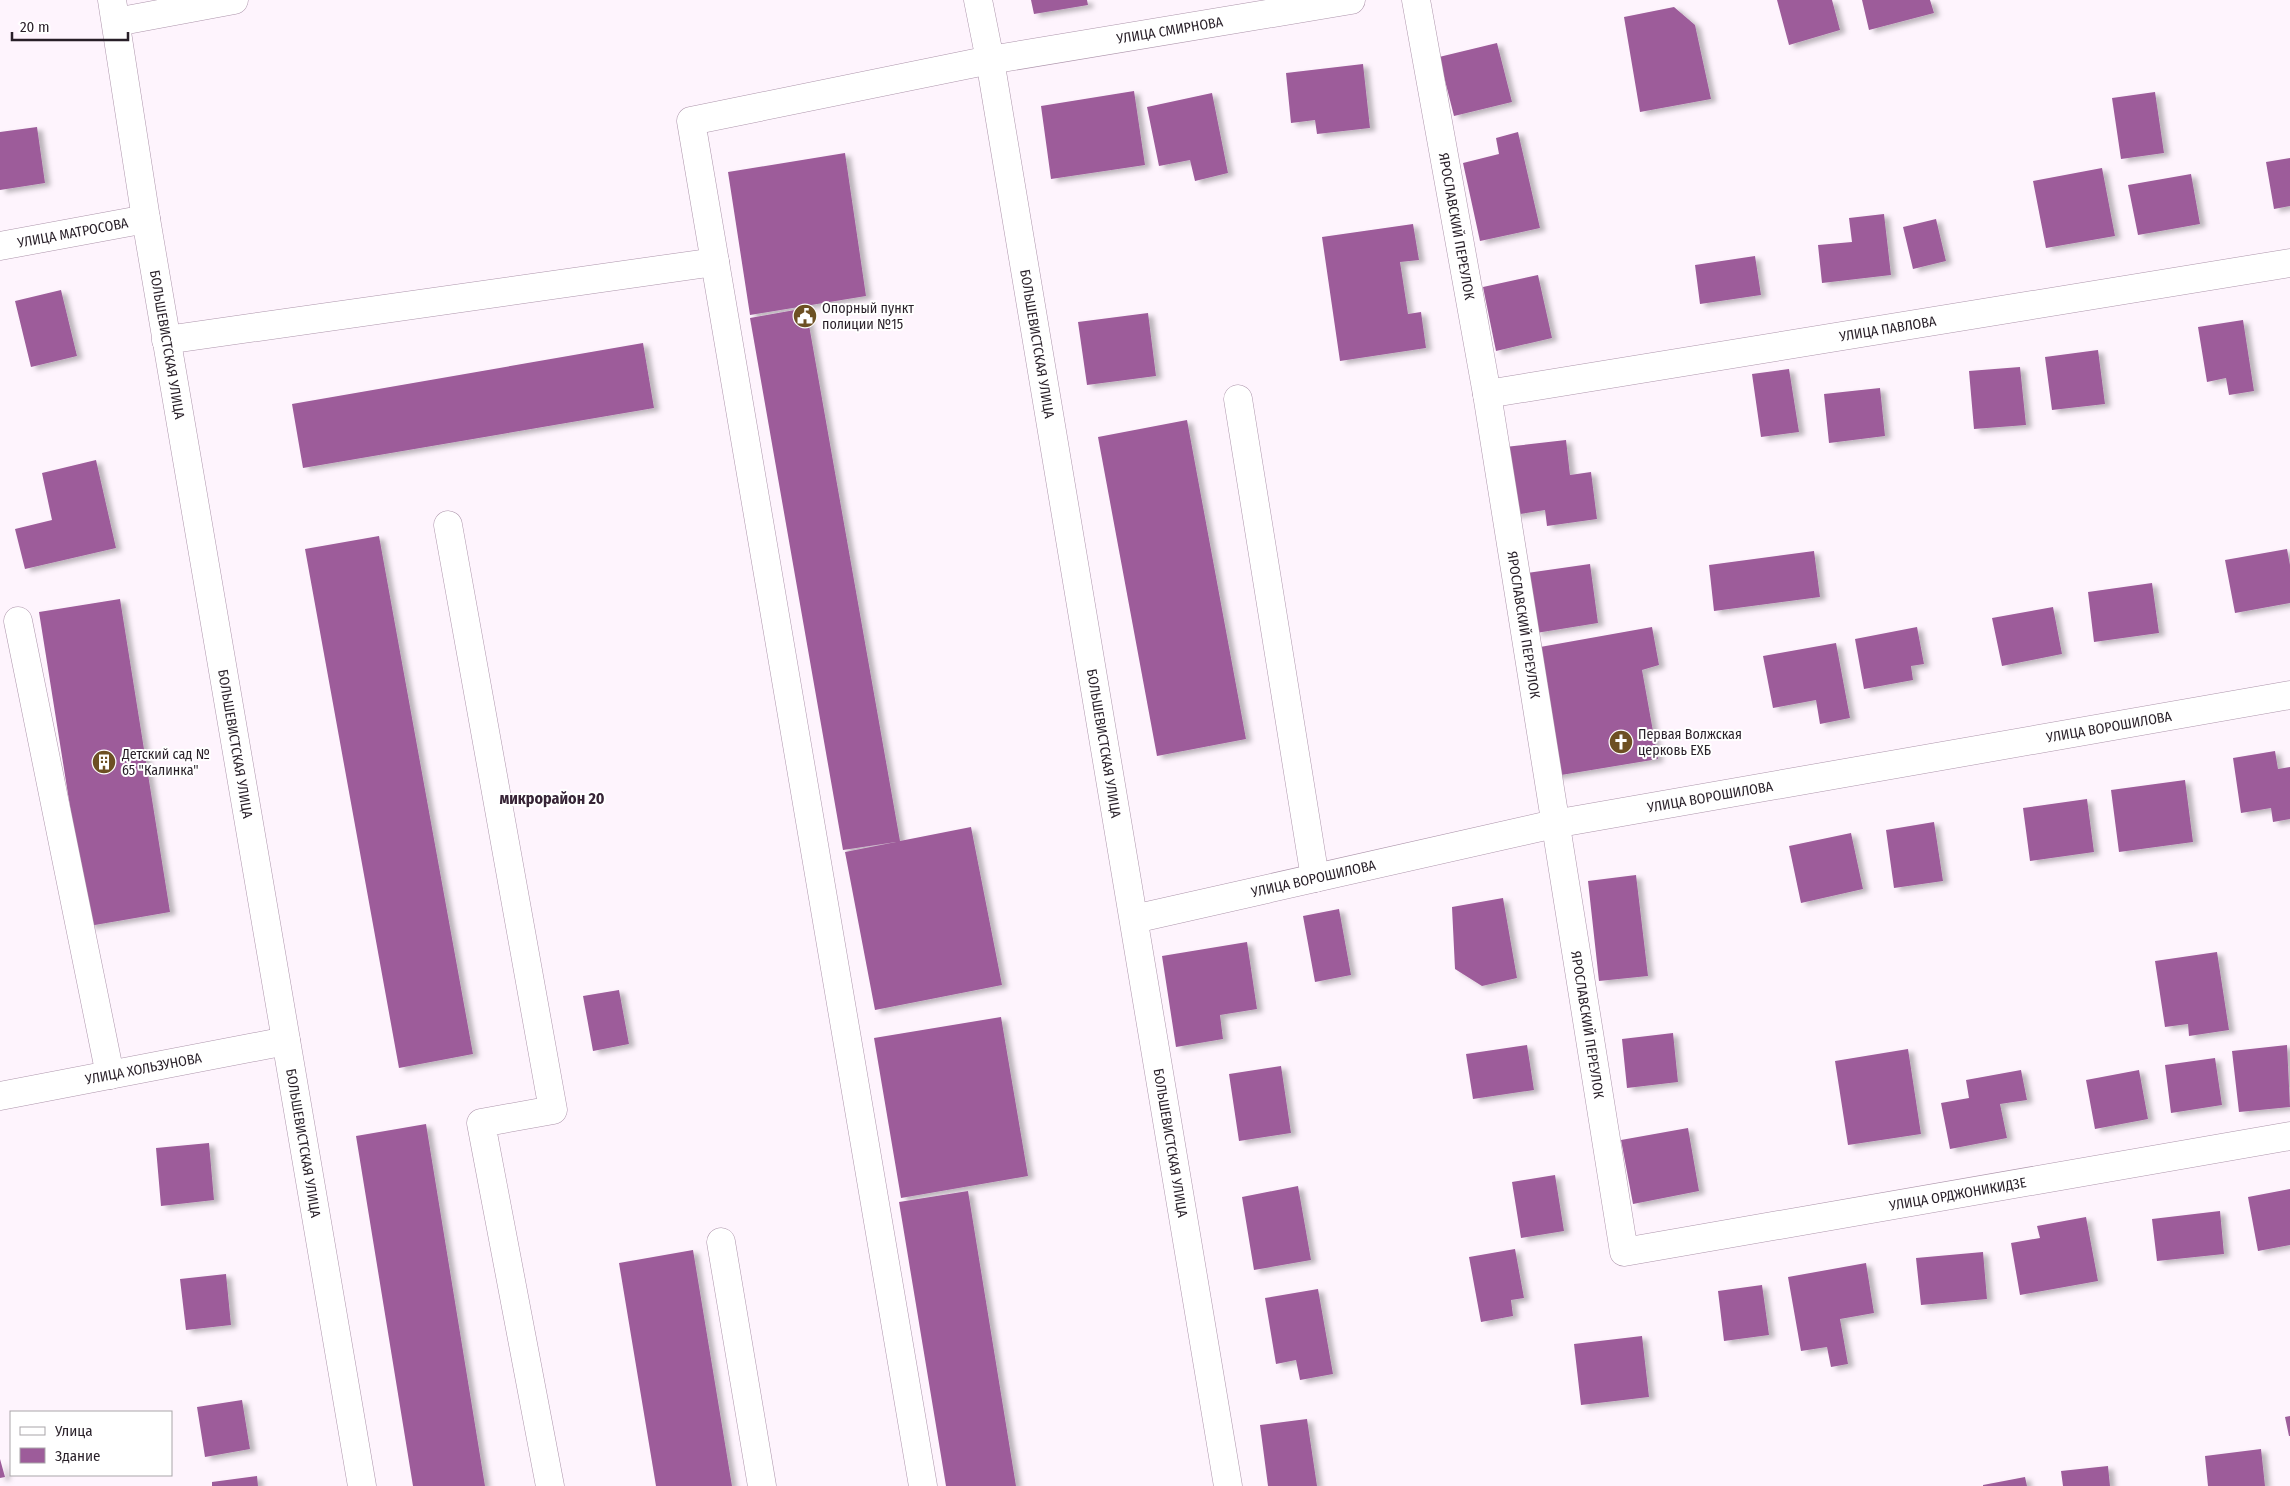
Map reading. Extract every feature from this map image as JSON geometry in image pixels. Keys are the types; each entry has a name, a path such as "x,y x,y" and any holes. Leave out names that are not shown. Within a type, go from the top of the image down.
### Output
{"street":[{"path":"114,11 234,0"},
{"name":"БОЛЬШЕВИСТСКАЯ УЛИЦА","path":"978,0 990,60 1228,1486"},
{"name":"УЛИЦА СМИРНОВА","path":"715,262 691,121 990,60 1351,0"},
{"name":"ЯРОСЛАВСКИЙ ПЕРЕУЛОК","path":"1416,0 1487,394 1554,824 1624,1252"},
{"name":"БОЛЬШЕВИСТСКАЯ УЛИЦА","path":"114,11 166,340 362,1486"},
{"name":"УЛИЦА МАТРОСОВА","path":"0,246 146,219"},
{"path":"166,340 715,262 923,1486"},
{"name":"УЛИЦА ПАВЛОВА","path":"1487,394 2290,263"},
{"path":"1238,399 1315,878"},
{"path":"448,526 553,1110 481,1123 550,1486"},
{"path":"18,621 110,1075"},
{"name":"УЛИЦА ВОРОШИЛОВА","path":"1134,919 1554,824 2290,695"},
{"name":"УЛИЦА ХОЛЬЗУНОВА","path":"0,1096 286,1041"},
{"name":"УЛИЦА ОРДЖОНИКИДЗЕ","path":"1624,1252 2290,1136"},
{"path":"721,1242 762,1486"}],"building":[{"path":"1031,0 1087,0 1088,5 1034,14"},
{"path":"1777,0 1832,0 1840,30 1789,45"},
{"path":"1862,0 1930,0 1934,13 1869,30"},
{"path":"1674,7 1695,25 1711,99 1640,112 1624,17"},
{"path":"1497,43 1512,102 1454,116 1439,57"},
{"path":"1363,64 1370,128 1317,134 1315,120 1291,123 1286,73"},
{"path":"1134,91 1145,165 1051,179 1041,106"},
{"path":"2155,92 2164,153 2121,159 2112,98"},
{"path":"1212,93 1228,173 1195,181 1190,160 1159,166 1147,107"},
{"path":"37,127 45,183 0,190 0,132"},
{"path":"1518,132 1540,228 1480,241 1463,163 1499,154 1496,138"},
{"path":"845,153 866,296 750,315 728,172"},
{"path":"2290,158 2290,206 2274,209 2266,162"},
{"path":"2102,168 2115,236 2046,248 2033,181"},
{"path":"2191,174 2200,224 2138,235 2128,185"},
{"path":"1884,214 1891,275 1822,283 1818,245 1852,242 1849,218"},
{"path":"1936,219 1946,261 1913,269 1903,227"},
{"path":"1413,224 1419,260 1400,262 1408,314 1421,312 1426,348 1340,361 1322,237"},
{"path":"1755,256 1761,295 1700,304 1695,265"},
{"path":"1538,275 1552,338 1496,351 1483,287"},
{"path":"61,290 77,356 31,367 15,301"},
{"path":"806,308 900,841 971,827 1002,985 875,1010 845,852 896,842 843,850 750,318"},
{"path":"1148,313 1156,376 1087,385 1078,322"},
{"path":"2243,320 2254,391 2229,395 2226,378 2207,382 2198,327"},
{"path":"643,343 654,408 303,468 292,404"},
{"path":"2098,350 2105,404 2052,410 2045,357"},
{"path":"2020,367 2026,425 1974,429 1969,371"},
{"path":"1789,369 1799,432 1761,437 1752,374"},
{"path":"1880,388 1885,436 1829,443 1824,394"},
{"path":"1187,420 1246,739 1157,756 1098,437"},
{"path":"1566,440 1570,475 1591,472 1597,519 1547,526 1545,510 1514,515 1505,447"},
{"path":"96,460 116,548 25,569 15,529 52,520 42,473"},
{"path":"379,536 473,1054 399,1068 305,549"},
{"path":"2287,549 2290,565 2290,603 2235,613 2225,560"},
{"path":"1814,551 1820,597 1714,611 1709,565"},
{"path":"1590,564 1598,623 1536,633 1527,573"},
{"path":"2152,583 2159,633 2094,642 2088,592"},
{"name":"Детский сад № 65 \"Калинка\"","path":"120,599 170,912 89,926 39,612"},
{"path":"2053,607 2062,654 2002,666 1992,618"},
{"path":"1652,627 1659,665 1642,670 1658,759 1549,777 1529,649"},
{"path":"1917,627 1924,664 1911,666 1913,680 1864,689 1855,639"},
{"path":"1836,643 1850,718 1820,724 1816,700 1773,708 1763,656"},
{"path":"2275,751 2278,769 2290,767 2290,819 2273,822 2271,808 2241,813 2233,758"},
{"path":"2185,780 2193,842 2119,852 2111,790"},
{"path":"2087,799 2094,852 2030,861 2023,808"},
{"path":"1934,822 1943,881 1894,888 1886,830"},
{"path":"1851,833 1863,889 1801,903 1789,846"},
{"path":"1636,875 1648,976 1599,981 1588,881"},
{"path":"1503,898 1517,978 1482,986 1455,969 1452,907"},
{"path":"1339,909 1351,975 1315,982 1303,916"},
{"path":"1247,942 1257,1009 1220,1015 1223,1039 1176,1047 1162,956"},
{"path":"2217,952 2229,1030 2189,1036 2188,1024 2165,1027 2155,961"},
{"path":"619,990 629,1044 593,1051 583,996"},
{"path":"1001,1017 1028,1176 901,1198 874,1038"},
{"path":"1673,1033 1678,1082 1627,1088 1622,1039"},
{"path":"1527,1045 1534,1090 1473,1099 1466,1054"},
{"path":"2287,1045 2290,1107 2239,1112 2232,1051"},
{"path":"1908,1049 1921,1134 1848,1145 1835,1061"},
{"path":"2215,1058 2222,1105 2171,1113 2165,1065"},
{"path":"1281,1066 1291,1133 1239,1141 1229,1074"},
{"path":"2021,1070 2027,1100 2000,1104 2007,1138 1950,1149 1941,1103 1969,1098 1966,1080"},
{"path":"2139,1070 2148,1119 2095,1129 2086,1080"},
{"path":"426,1124 485,1486 413,1486 356,1136"},
{"path":"1688,1128 1699,1191 1633,1204 1621,1140"},
{"path":"209,1143 214,1200 161,1206 156,1148"},
{"path":"1555,1175 1564,1231 1521,1238 1512,1182"},
{"path":"1298,1186 1311,1260 1254,1270 1242,1197"},
{"path":"2290,1189 2290,1245 2258,1251 2248,1197"},
{"path":"968,1191 1016,1486 946,1486 899,1202"},
{"path":"2220,1211 2224,1254 2157,1261 2152,1219"},
{"path":"2086,1217 2098,1281 2020,1295 2011,1243 2040,1238 2037,1226"},
{"path":"1515,1249 1524,1298 1511,1300 1513,1316 1481,1322 1469,1257"},
{"path":"693,1250 732,1486 656,1486 619,1263"},
{"path":"1983,1252 1987,1299 1921,1305 1916,1258"},
{"path":"1866,1263 1874,1313 1840,1319 1848,1364 1831,1367 1827,1347 1801,1351 1788,1277"},
{"path":"226,1274 231,1325 186,1330 180,1279"},
{"path":"1762,1285 1769,1335 1724,1341 1718,1291"},
{"path":"1318,1289 1333,1374 1300,1380 1296,1360 1276,1364 1265,1298"},
{"path":"1642,1336 1649,1397 1581,1405 1574,1344"},
{"path":"242,1400 250,1449 205,1457 197,1407"},
{"path":"2290,1416 2290,1436 2289,1436 2285,1417"},
{"path":"1307,1419 1317,1486 1268,1486 1260,1425"},
{"path":"2261,1449 2265,1486 2208,1486 2205,1456"},
{"path":"0,1459 5,1477 0,1478"},
{"path":"2108,1466 2110,1486 2063,1486 2061,1471"},
{"path":"257,1476 258,1486 212,1486 212,1482"},
{"path":"2025,1477 2027,1486 1983,1486 1983,1485"}],"place":[{"name":"Опорный пункт полиции №15","path":"805,316"},
{"name":"Первая Волжская церковь ЕХБ","path":"1621,742"},
{"name":"Детский сад № 65 \"Калинка\"","path":"104,762"}],"district":[{"name":"микрорайон 20","path":"552,798"}]}
